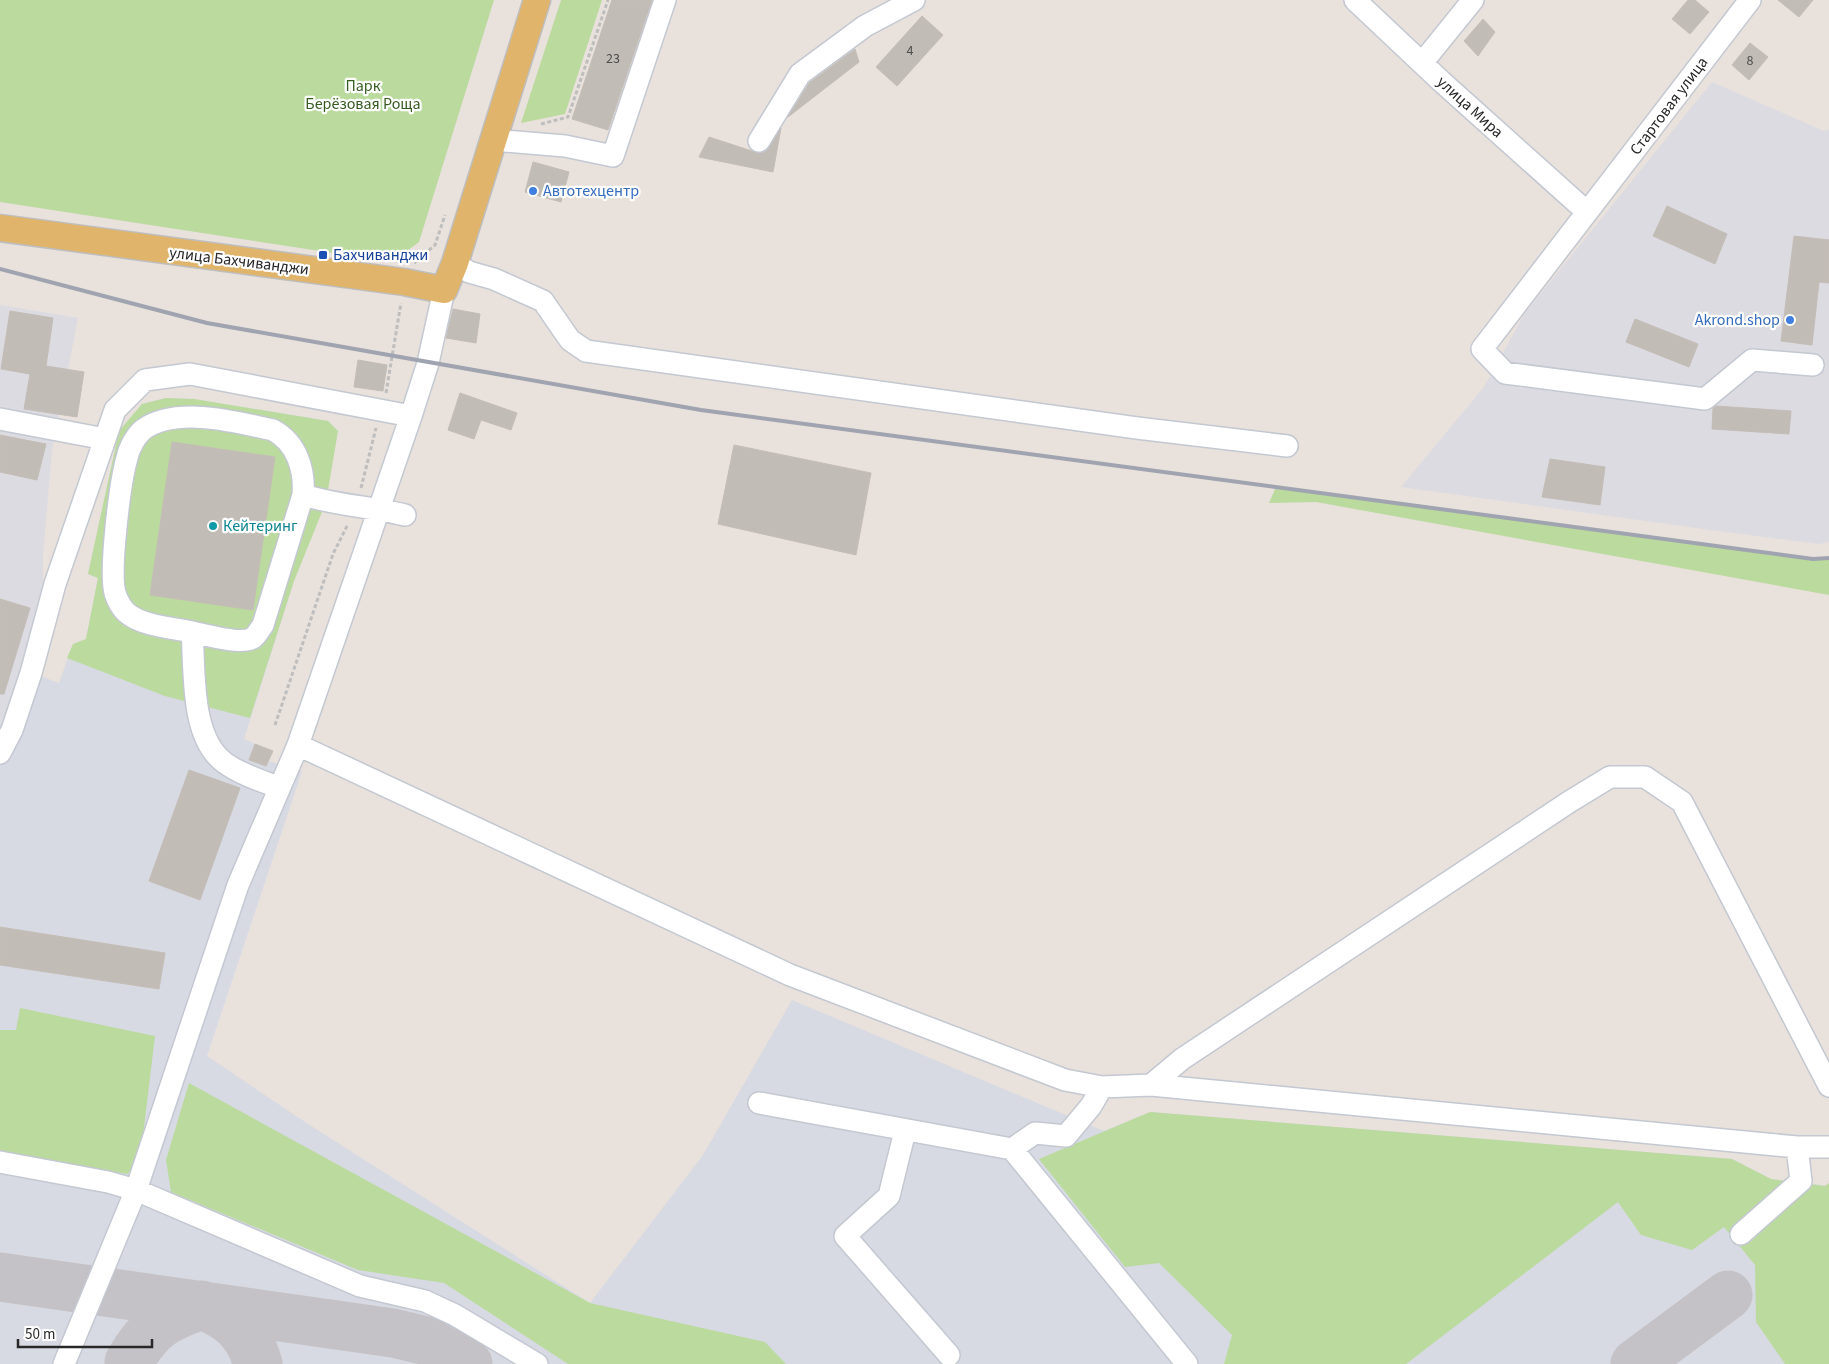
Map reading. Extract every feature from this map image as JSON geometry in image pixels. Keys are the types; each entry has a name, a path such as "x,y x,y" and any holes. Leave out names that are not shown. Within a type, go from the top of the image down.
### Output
{"main road":[{"path":"444,290 455,263 538,0"},
{"name":"улица Бахчиванджи","path":"0,228 404,282 444,290"}],"street":[{"path":"493,140 565,146 613,156 665,0"},
{"path":"759,140 800,74 865,26 914,0"},
{"name":"улица Мира","path":"1355,0 1587,212"},
{"path":"1422,63 1473,0"},
{"name":"Стартовая улица","path":"1750,0 1482,349 1505,373 1705,399 1752,360 1813,365"},
{"path":"455,263 469,272 494,280 543,301 570,340 586,351 1138,428 1287,446"},
{"path":"64,1364 136,1190 238,885 298,745 411,416 428,363 444,290"},
{"path":"0,753 12,730 31,672 55,584 115,410 145,380 190,374 411,416"},
{"path":"173,417 191,417 273,430 286,440 302,466 304,478 303,495 263,625 254,637 238,640 192,632 146,622 128,614 116,594 115,549 127,456 134,440 143,430 162,419 173,417"},
{"path":"0,419 105,439"},
{"path":"303,495 326,502 378,508 405,515"},
{"path":"192,632 197,713 209,744 224,763 278,788"},
{"path":"298,745 790,974 1065,1080 1102,1087 1150,1085 1797,1147 1829,1147"},
{"path":"1150,1085 1182,1059 1569,802 1610,777 1645,777 1682,802 1829,1086"},
{"path":"1012,1149 1036,1133 1066,1136 1091,1106 1102,1087"},
{"path":"759,1103 1012,1149 1187,1364"},
{"path":"905,1131 889,1196 845,1236 949,1355"},
{"path":"1741,1234 1802,1181 1797,1147"},
{"path":"0,1162 108,1182 136,1190 360,1286 425,1301 455,1315 537,1364"}],"path":[{"path":"540,124 568,117 608,0"},
{"path":"409,267 435,245 448,208"}],"shaded area":[{"path":"1712,82 1824,131 1829,129 1829,542 1819,544 1401,487 1484,387 1525,313"},
{"path":"0,305 78,318 52,451 43,555 43,593 2,739 0,738"},
{"path":"166,398 194,399 328,421 338,431 322,511 294,581 244,739 255,744 249,760 266,766 269,761 302,771 207,1056 308,1124 590,1303 703,1155 792,1000 1104,1131 1150,1112 1732,1159 1771,1179 1829,1186 1829,1364 0,1364 0,738 22,669 59,683 73,644 86,639 98,578 88,574 119,431 142,404"}],"green space":[{"name":"Парк Берёзовая Роща","path":"0,0 494,0 419,242 392,262 0,202"},
{"path":"561,0 602,0 565,114 521,123"},
{"path":"166,398 194,399 328,421 338,431 326,502 294,581 250,718 165,696 67,658 73,644 86,639 98,578 88,574 119,431 142,404"},
{"path":"1276,487 1813,559 1829,558 1829,595 1316,502 1269,503"},
{"path":"20,1008 155,1036 140,1161 127,1174 0,1151 0,1030 16,1030"},
{"path":"189,1083 590,1303 765,1342 786,1364 568,1364 444,1283 358,1270 171,1192 166,1160"},
{"path":"1150,1112 1732,1159 1771,1179 1825,1186 1829,1183 1829,1364 1785,1364 1756,1322 1755,1265 1724,1227 1692,1250 1641,1235 1618,1202 1406,1364 1224,1364 1232,1335 1159,1263 1125,1267 1039,1159"}],"building":[{"path":"612,0 652,0 608,130 572,119"},
{"path":"1688,0 1695,0 1709,12 1690,34 1672,19"},
{"path":"1778,0 1813,0 1799,17"},
{"path":"922,16 943,35 897,86 876,67"},
{"path":"1483,19 1495,32 1478,56 1464,41"},
{"path":"1750,43 1768,57 1749,80 1732,65"},
{"path":"855,49 859,62 788,117 809,83"},
{"path":"781,128 773,172 699,157 709,137 758,153 765,152"},
{"path":"533,162 569,172 561,202 525,192"},
{"path":"1667,206 1727,234 1715,264 1653,236"},
{"path":"1794,236 1829,240 1829,283 1819,282 1812,345 1781,341"},
{"path":"453,309 480,314 476,343 446,338"},
{"path":"10,311 53,318 46,366 84,372 77,417 24,409 30,374 1,369"},
{"path":"1635,319 1698,344 1689,367 1626,342"},
{"path":"358,360 387,365 383,391 354,387"},
{"path":"460,393 517,413 511,430 481,420 474,439 448,430"},
{"path":"1716,406 1791,411 1789,434 1712,429 1713,408"},
{"path":"0,435 46,444 37,480 0,472"},
{"name":"Кейтеринг","path":"172,442 275,457 253,610 150,595"},
{"path":"734,445 871,473 856,555 718,524"},
{"path":"1550,459 1605,467 1600,505 1542,497"},
{"path":"0,599 30,608 4,694 0,694"},
{"path":"255,744 273,751 266,766 249,760"},
{"path":"189,770 240,788 200,900 149,881"},
{"path":"0,927 165,953 159,989 0,965"}],"taxiway":[{"path":"0,1277 393,1333 427,1341 468,1364"},
{"path":"1635,1364 1728,1295"},
{"path":"129,1362 144,1340 159,1325 178,1314 202,1305 222,1315 238,1327 249,1343 258,1364"}],"railway":[{"path":"0,269 207,323 701,410 1813,559 1829,558"}],"place":[{"name":"Автотехцентр","path":"533,191"},
{"name":"Бахчиванджи","path":"323,255"},
{"name":"Akrond.shop","path":"1790,320"},
{"name":"Кейтеринг","path":"213,526"}]}
